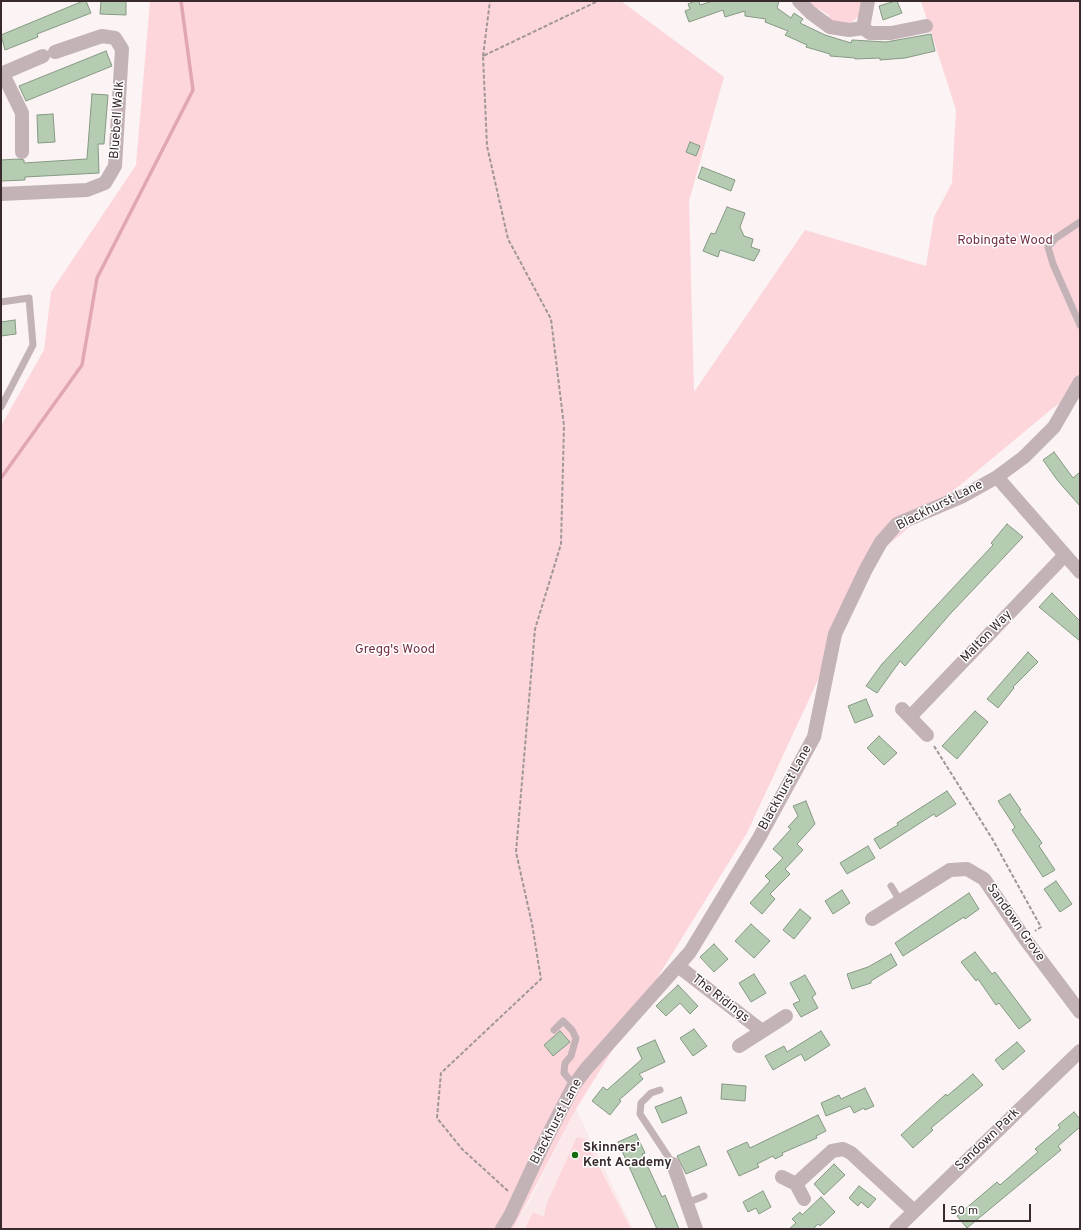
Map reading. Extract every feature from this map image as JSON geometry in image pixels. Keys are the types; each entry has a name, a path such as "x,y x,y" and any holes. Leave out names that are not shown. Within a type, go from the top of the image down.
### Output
{"street":[{"path":"799,1 830,27 849,30 863,28 870,33 891,33 926,26"},
{"path":"863,28 868,1"},
{"name":"Bluebell Walk","path":"1,194 87,190 105,183 115,166 122,49 115,38 102,36 49,54 2,74"},
{"path":"2,74 22,113 22,152"},
{"name":"Blackhurst Lane","path":"502,1229 518,1200 574,1085 690,952 740,872 814,737 835,634 866,569 881,542 897,524 962,496 997,477 1024,457 1054,427 1080,382"},
{"path":"997,477 1064,556 1080,572"},
{"name":"Malton Way","path":"927,735 906,713 1064,556"},
{"name":"Sandown Grove","path":"872,919 950,870 967,869 984,879 1025,939 1080,1012"},
{"name":"The Ridings","path":"678,966 762,1031"},
{"name":"The Ridings","path":"739,1046 786,1016"},
{"name":"Sandown Park","path":"896,1229 1080,1051"},
{"path":"796,1184 832,1151 843,1149 851,1154 914,1211"},
{"path":"673,1164 696,1229"},
{"path":"782,1177 796,1184 804,1198"}],"lane":[{"path":"1080,222 1056,238 1050,244 1048,251 1080,324"},
{"path":"1,302 30,298 33,345 1,408"},
{"path":"891,886 900,901"},
{"path":"554,1030 563,1021 572,1030 576,1038 571,1056 565,1063 564,1073 574,1085"},
{"path":"660,1090 651,1093 641,1103 640,1114 673,1164"},
{"path":"687,1203 704,1196"}],"path":[{"path":"490,1 483,56 487,146 508,239 551,319 564,426 561,544 535,629 516,852 532,924 541,979 441,1073 437,1118 462,1149 518,1200"},
{"path":"483,56 598,1"},
{"path":"927,735 993,840 1041,927 1025,939"}],"shaded area":[{"name":"Skinners' Kent Academy","path":"576,1109 633,1229 513,1229 529,1202"}],"green space":[{"name":"Gregg's Wood","path":"150,1 621,1 724,77 689,201 694,392 805,230 926,266 934,217 952,183 956,110 921,1 1080,1 1080,389 1053,408 876,555 747,833 576,1109 513,1229 1,1229 1,426 44,350 51,292 136,165"},
{"path":"806,1 863,1 860,15 851,23 837,24 829,21 829,15 819,9 814,11"},
{"name":"Skinners' Kent Academy","path":"577,1137 585,1139 631,1229 525,1229 533,1212 544,1217 546,1205"}],"building":[{"path":"86,1 91,13 37,34 38,37 5,50 1,35"},
{"path":"101,1 126,1 126,15 100,14"},
{"path":"699,1 700,5 713,1 779,1 777,8 791,18 794,13 803,19 800,23 825,35 851,43 852,40 886,42 931,34 935,51 905,58 880,60 880,58 855,59 830,56 830,54 806,47 807,45 785,35 788,31 765,22 766,19 745,16 745,11 725,17 723,10 689,22 685,11 690,9 688,4"},
{"path":"897,1 902,13 883,20 879,6"},
{"path":"106,51 112,66 26,101 19,86"},
{"path":"92,94 108,95 104,144 98,144 99,173 25,177 25,180 1,181 1,160 18,159 24,160 24,163 87,159"},
{"path":"53,114 55,142 38,143 37,115"},
{"path":"690,142 700,146 696,156 686,152"},
{"path":"702,167 735,180 731,191 698,178"},
{"path":"727,207 745,213 740,227 744,236 753,239 751,247 760,250 754,261 720,250 718,257 703,251 711,233 715,234"},
{"path":"15,320 16,334 1,336 1,322"},
{"path":"1054,452 1073,478 1080,472 1080,506 1058,481 1043,460"},
{"path":"1007,524 1023,537 951,613 905,666 900,661 877,693 866,686 882,664 993,545 991,543"},
{"path":"1052,593 1080,621 1080,641 1039,607"},
{"path":"1028,652 1038,662 1013,687 1014,688 998,708 987,699"},
{"path":"866,699 873,716 855,723 848,706"},
{"path":"975,711 988,722 957,759 942,746"},
{"path":"879,736 897,753 884,765 867,748"},
{"path":"947,791 956,804 936,817 934,814 880,849 874,839 898,825 897,823"},
{"path":"1010,794 1021,810 1019,811 1042,843 1039,846 1055,870 1043,877 1012,830 1015,827 998,801"},
{"path":"806,801 815,824 797,844 803,850 785,869 790,874 770,894 775,899 762,914 750,903 770,881 765,876 783,858 773,849 791,829 788,827 798,816 793,806"},
{"path":"868,846 875,858 847,874 840,863"},
{"path":"1056,881 1072,904 1060,912 1044,889"},
{"path":"842,890 850,903 833,914 825,901"},
{"path":"969,893 979,909 903,956 895,943"},
{"path":"800,909 811,918 794,939 783,930"},
{"path":"751,924 770,941 754,958 735,941"},
{"path":"714,944 728,959 714,972 700,957"},
{"path":"975,952 992,974 995,972 1031,1020 1019,1029 999,1003 996,1005 978,979 976,981 961,962"},
{"path":"891,954 897,965 871,981 871,983 852,989 847,974 868,967"},
{"path":"754,974 766,993 751,1002 739,983"},
{"path":"805,975 816,994 812,997 818,1008 801,1017 793,1004 800,1001 790,983"},
{"path":"678,985 698,1006 690,1014 680,1003 666,1016 656,1006"},
{"path":"694,1029 707,1046 693,1056 680,1038"},
{"path":"560,1031 570,1042 553,1056 544,1045"},
{"path":"821,1031 830,1045 805,1061 801,1054 773,1070 765,1056 784,1046 787,1052"},
{"path":"655,1040 665,1062 639,1074 643,1079 619,1100 621,1101 610,1115 592,1101 603,1087 607,1090 642,1059 637,1048"},
{"path":"1017,1042 1025,1051 1003,1070 995,1060"},
{"path":"973,1074 983,1085 931,1128 933,1130 913,1148 901,1135 946,1094 947,1096"},
{"path":"722,1084 746,1086 745,1101 721,1099"},
{"path":"865,1088 874,1106 865,1110 864,1108 854,1113 850,1106 826,1116 821,1103 839,1095 841,1099"},
{"path":"681,1097 687,1113 662,1123 655,1107"},
{"path":"1074,1112 1080,1119 1080,1127 1058,1146 1061,1150 967,1228 957,1216 997,1182 1000,1185 1038,1152 1035,1149 1060,1128 1058,1125"},
{"path":"818,1115 826,1131 816,1136 817,1138 782,1153 783,1155 775,1159 773,1156 757,1164 759,1167 739,1176 727,1151 747,1142 750,1148"},
{"path":"636,1134 645,1153 642,1154 662,1197 665,1195 679,1229 657,1229 618,1142"},
{"path":"699,1146 707,1165 686,1174 677,1156"},
{"path":"834,1164 845,1175 824,1195 814,1184"},
{"path":"859,1186 876,1199 868,1208 861,1202 858,1206 849,1198"},
{"path":"763,1191 771,1207 759,1214 756,1208 748,1212 743,1202"},
{"path":"821,1197 835,1212 820,1226 818,1224 813,1229 789,1229 796,1223 792,1219 800,1212 802,1215"}],"waterway":[{"path":"1,478 82,365 97,278 193,90 181,1"}],"place":[{"name":"Skinners' Kent Academy","path":"575,1155"}],"park label":[{"name":"Robingate Wood","path":"1005,241"}]}
